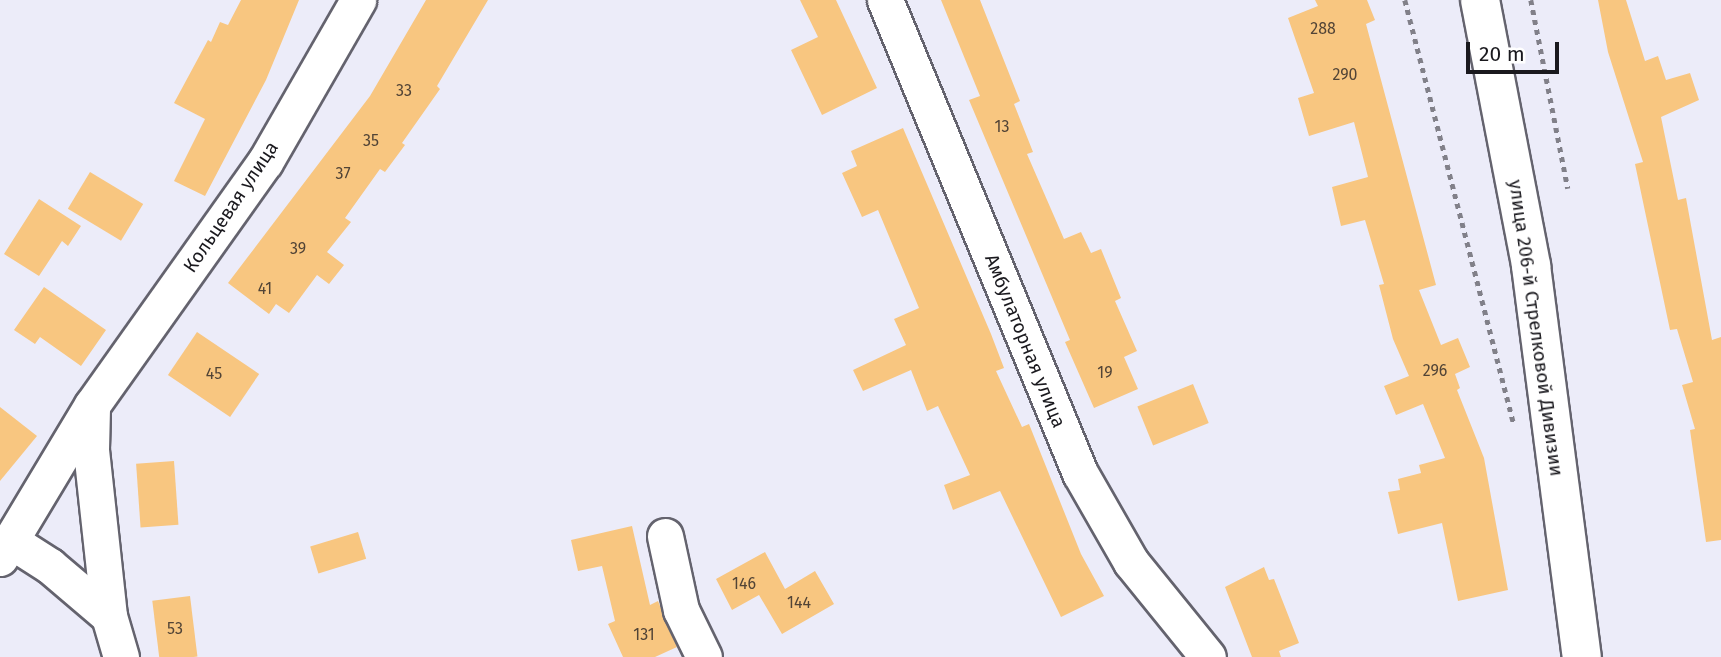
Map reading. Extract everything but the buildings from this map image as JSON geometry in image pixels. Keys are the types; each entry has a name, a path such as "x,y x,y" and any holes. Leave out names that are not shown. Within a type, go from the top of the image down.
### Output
{"main road":[{"name":"улица 206-й Стрелковой Дивизии","path":"1480,0 1531,266 1582,657"}],"street":[{"name":"Кольцевая улица","path":"6,550 92,405 265,162 358,0"},
{"name":"Амбулаторная улица","path":"886,0 1080,473 1131,562 1208,657"},
{"path":"92,405 91,450 108,616 121,657"},
{"path":"665,536 681,610 704,657"},
{"path":"6,550 50,566 108,616"}],"path":[{"path":"1405,0 1516,434"},
{"path":"1531,0 1567,188"}]}
